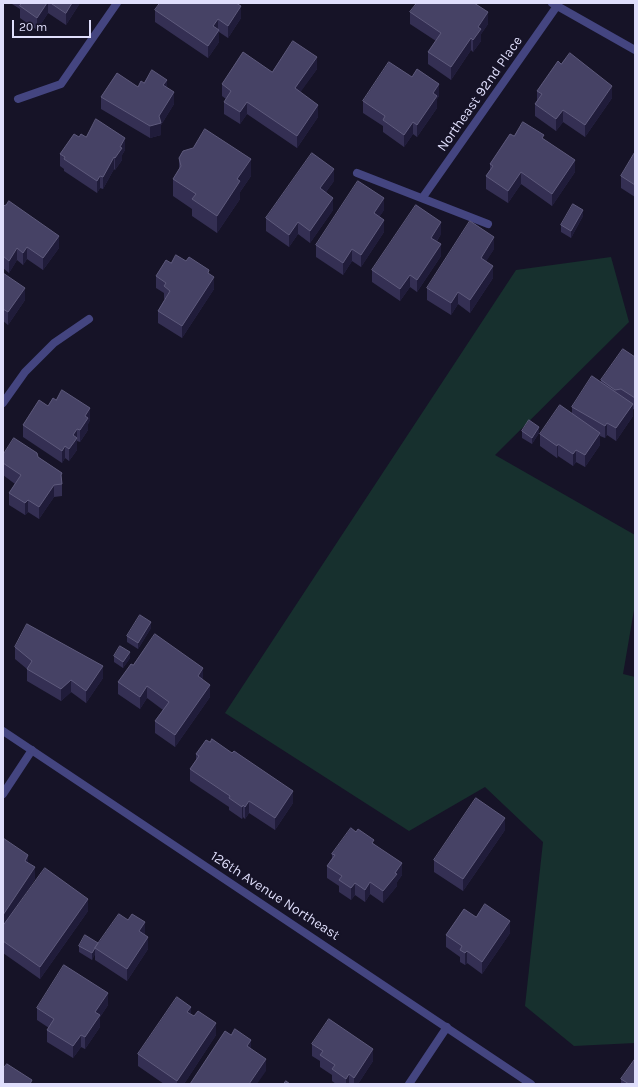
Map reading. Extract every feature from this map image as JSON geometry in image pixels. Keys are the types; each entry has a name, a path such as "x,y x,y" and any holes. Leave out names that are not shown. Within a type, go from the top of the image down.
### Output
{"street":[{"path":"18,99 61,84 117,3"},
{"path":"555,5 635,50"},
{"name":"Northeast 92nd Place","path":"423,198 555,5"},
{"path":"357,173 488,224"},
{"path":"3,403 25,372 54,343 89,319"},
{"name":"126th Avenue Northeast","path":"3,731 531,1084"},
{"path":"3,794 32,750"},
{"path":"409,1084 446,1027"}],"green space":[{"path":"611,257 629,322 495,455 635,535 635,604 623,674 635,677 635,1043 574,1046 525,1006 543,842 485,787 409,831 225,713 516,270"}],"building":[{"path":"22,3 47,3 37,18 20,6"},
{"path":"51,3 72,3 66,13"},
{"path":"160,3 236,3 241,6 228,26 218,19 213,26 219,30 208,46 155,10"},
{"path":"417,3 474,3 488,12 478,27 481,29 473,40 471,38 451,67 428,52 441,33 410,12"},
{"path":"293,41 317,57 295,88 318,105 297,136 247,102 240,112 224,102 231,91 222,84 243,52 272,72"},
{"path":"570,53 612,86 585,125 563,110 556,119 535,104 542,94 537,91 558,61 561,64"},
{"path":"389,62 412,77 417,69 439,84 433,93 437,96 417,125 413,122 404,135 383,120 385,116 363,101"},
{"path":"152,70 167,80 163,85 174,92 159,116 161,123 150,126 101,97 117,73 138,87 141,81 144,83"},
{"path":"96,119 125,138 120,147 122,148 115,158 114,157 103,177 100,176 97,181 64,159 65,157 60,154 74,134 79,137 81,134 86,137"},
{"path":"523,122 544,135 542,138 575,160 552,194 521,172 508,191 486,176 493,166 490,164 510,134 514,136"},
{"path":"205,129 251,159 237,179 240,181 217,216 192,199 196,194 173,179 181,166 179,158 183,151 193,148"},
{"path":"635,152 635,185 621,176"},
{"path":"312,153 334,169 320,188 333,198 310,231 298,222 289,235 266,218"},
{"path":"358,181 384,198 374,213 384,220 361,255 352,249 343,263 316,245"},
{"path":"9,201 59,236 43,258 27,247 23,253 17,248 9,261 3,256 3,206"},
{"path":"573,204 583,210 571,231 561,225"},
{"path":"416,205 441,222 431,238 441,244 417,280 410,275 400,289 372,270"},
{"path":"470,221 494,237 481,258 493,266 470,300 458,292 451,303 427,288"},
{"path":"176,255 186,261 189,257 209,270 208,273 214,277 182,326 158,311 170,291 164,286 166,283 156,276 166,260 171,263"},
{"path":"3,273 25,288 8,312 3,309"},
{"path":"623,349 635,357 635,398 621,389 615,390 601,380"},
{"path":"592,376 633,404 616,428 607,423 605,426 572,407"},
{"path":"62,390 90,408 85,416 88,418 80,430 77,429 73,435 77,438 69,449 65,446 62,451 23,425 39,400 48,406 53,398 56,400"},
{"path":"560,405 600,433 585,455 576,450 573,454 558,444 557,446 540,434"},
{"path":"529,420 539,427 532,438 522,431"},
{"path":"14,438 37,453 38,457 62,473 62,484 54,485 39,507 28,500 25,503 9,493 21,475 3,463 3,455"},
{"path":"140,615 151,622 138,643 127,636"},
{"path":"27,624 103,666 86,691 71,680 61,689 27,669 32,661 15,647"},
{"path":"155,634 203,668 198,676 210,685 175,735 155,721 169,702 147,686 140,697 118,682 131,664 133,665"},
{"path":"120,646 130,652 123,662 114,656"},
{"path":"212,739 232,753 234,751 293,791 275,818 249,801 245,807 243,805 242,807 229,798 230,796 190,769 199,756 196,754 206,740 210,742"},
{"path":"476,798 505,818 463,879 434,860"},
{"path":"351,828 356,832 358,829 374,840 372,843 402,863 395,873 397,874 383,891 370,882 365,890 355,883 351,888 339,880 342,876 327,866 335,855 332,854"},
{"path":"3,838 28,855 25,861 35,867 3,915"},
{"path":"45,868 88,899 40,967 3,941 3,926"},
{"path":"485,904 510,921 482,962 467,951 465,953 460,950 462,946 446,935 464,909 476,917"},
{"path":"119,914 128,920 132,914 145,922 139,931 148,937 127,969 95,948"},
{"path":"85,935 98,943 92,953 79,946"},
{"path":"64,965 108,993 95,1012 100,1015 85,1037 81,1035 73,1046 47,1030 54,1019 37,1008"},
{"path":"177,997 191,1007 187,1012 194,1016 198,1011 216,1023 177,1081 138,1054"},
{"path":"329,1019 373,1049 354,1078 349,1074 346,1079 332,1069 335,1065 320,1055 323,1051 312,1044"},
{"path":"235,1029 251,1040 247,1046 266,1059 249,1084 190,1084 225,1031 231,1035"},
{"path":"635,1059 635,1084 629,1084 621,1079"},
{"path":"7,1064 32,1080 30,1084 3,1084 3,1069"}]}
